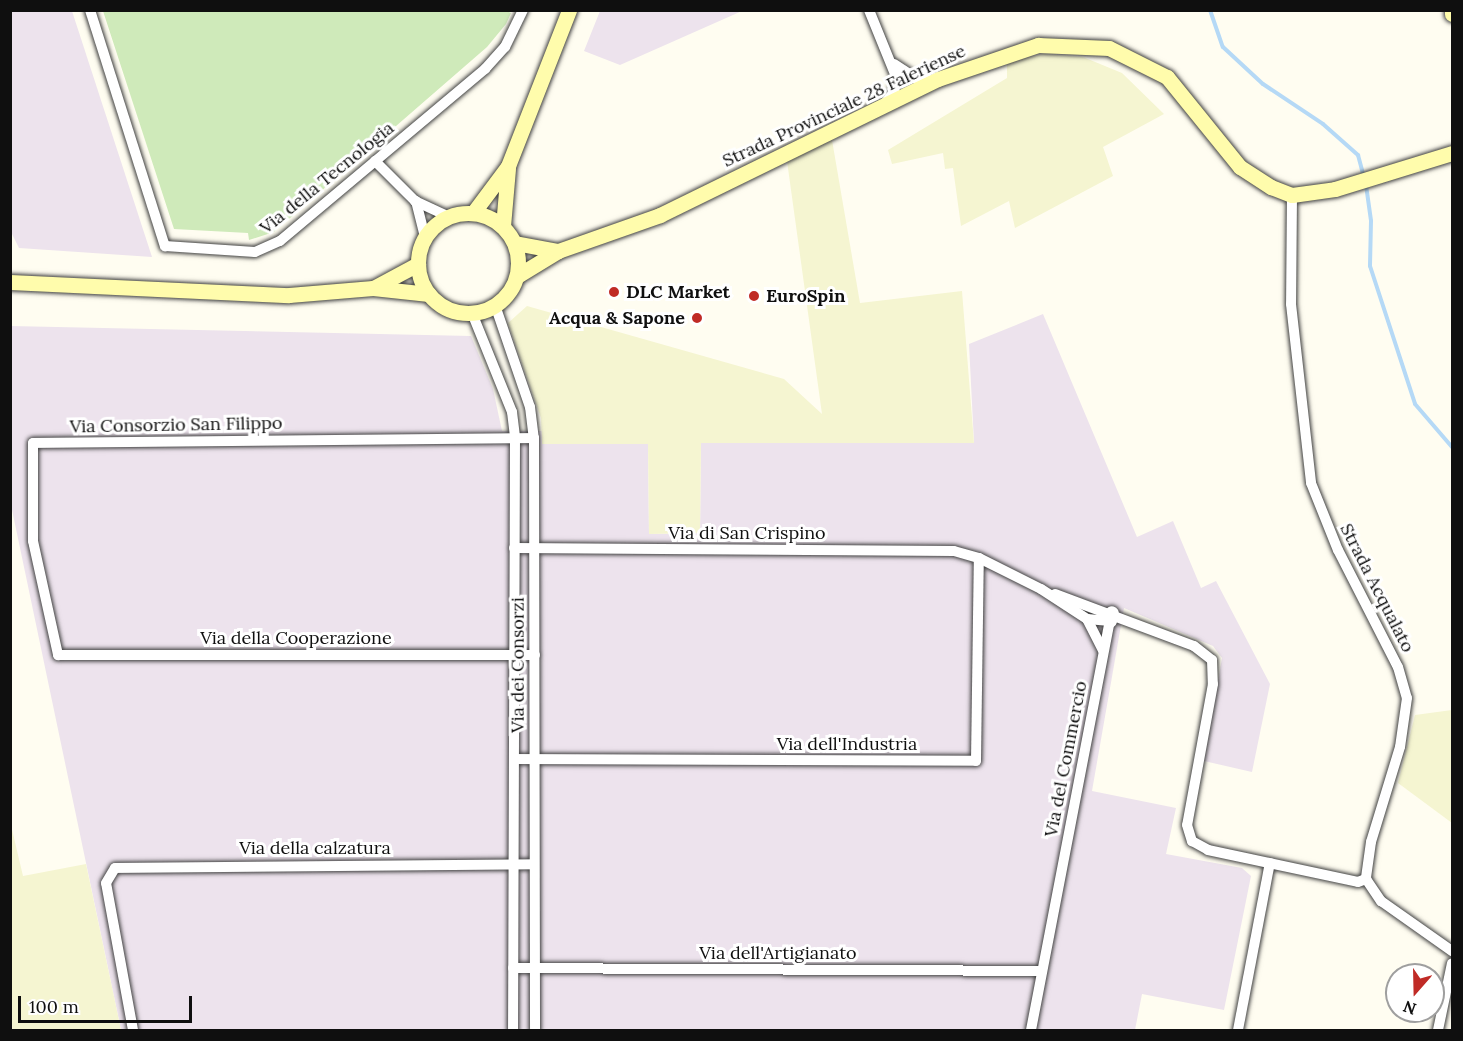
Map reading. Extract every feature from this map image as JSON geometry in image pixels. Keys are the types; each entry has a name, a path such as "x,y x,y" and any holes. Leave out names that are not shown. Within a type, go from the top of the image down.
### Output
{"main road":[{"path":"473,213 508,166 569,10"},
{"name":"Strada Provinciale 28 Faleriense","path":"517,276 558,251 639,224 938,79 1038,45 1109,48 1167,77 1240,167 1271,188 1292,195"},
{"path":"1292,195 1335,189 1394,173 1452,153"},
{"path":"502,226 508,166"},
{"path":"10,282 290,295 373,288 429,294 456,311 472,313 495,305 512,287 517,276 514,243 502,226 473,213 449,217 425,237 418,264 429,294"},
{"name":"Strada Provinciale 28 Faleriense","path":"514,243 558,251"},
{"path":"373,288 418,264"}],"street":[{"name":"Via della Tecnologia","path":"90,10 165,246 255,252 268,248 485,69 505,46 523,10"},
{"path":"869,10 908,90 917,90"},
{"path":"901,76 938,79"},
{"path":"882,107 894,92 901,76"},
{"path":"375,161 416,201 449,217"},
{"name":"Strada Acqualato","path":"1292,195 1292,304 1311,483 1338,550 1398,667 1407,698 1400,747 1371,842 1366,879"},
{"path":"416,201 425,237"},
{"name":"Via dei Consorzi","path":"495,305 530,407 534,438 535,1030"},
{"name":"Via dei Consorzi","path":"472,313 512,412 515,438 513,1030"},
{"name":"Via Consorzio San Filippo","path":"58,655 33,541 33,443 534,438"},
{"name":"Via di San Crispino","path":"514,548 954,551 979,558"},
{"path":"979,558 1041,589 1111,617 1194,646 1212,660 1215,673 1188,834 1208,850 1358,882 1366,879 1381,901 1452,951"},
{"name":"Via dell'Industria","path":"514,759 976,761 979,558"},
{"path":"1041,589 1087,619 1103,650"},
{"path":"1087,619 1111,617"},
{"name":"Via del Commercio","path":"1030,1030 1111,617"},
{"name":"Via della Cooperazione","path":"58,655 534,655"},
{"path":"1238,1030 1270,862"},
{"name":"Via della calzatura","path":"133,1030 106,883 111,871 123,865 534,864"},
{"path":"1438,1030 1452,963"},
{"name":"Via dell'Artigianato","path":"513,968 1042,971"}],"shaded area":[{"path":"600,10 742,11 620,65 584,51"},
{"path":"10,11 72,11 152,257 19,248 10,230"},
{"path":"1043,314 1137,537 1173,521 1201,588 1216,581 1270,684 1252,772 1204,761 1222,658 1213,646 1124,608 1092,791 1176,808 1166,854 1242,868 1251,876 1224,1010 1142,994 1135,1030 121,1030 11,505 10,326 471,336 493,389 502,431 542,431 542,444 648,444 649,534 700,533 701,443 974,443 969,344"}],"green space":[{"path":"505,10 511,13 506,24 487,47 274,232 249,240 248,233 174,229 103,11"},
{"path":"1043,54 1083,57 1122,73 1164,114 1103,147 1113,176 1015,228 1009,201 961,226 953,168 945,169 943,153 892,164 888,150 1007,78 1007,62"},
{"path":"832,140 860,303 962,291 974,443 701,443 700,533 649,534 648,444 542,444 541,418 508,323 527,306 784,379 822,414 787,161"},
{"path":"1452,710 1452,823 1398,783 1415,715"},
{"path":"10,821 23,876 86,864 121,1030 11,1030"}],"waterway":[{"path":"1210,10 1223,47 1263,84 1323,124 1358,155 1364,178"},
{"path":"1366,185 1371,221 1370,266 1415,404 1452,447"}],"place":[{"name":"DLC Market","path":"614,292"},
{"name":"EuroSpin","path":"754,296"},
{"name":"Acqua & Sapone","path":"697,318"}]}
